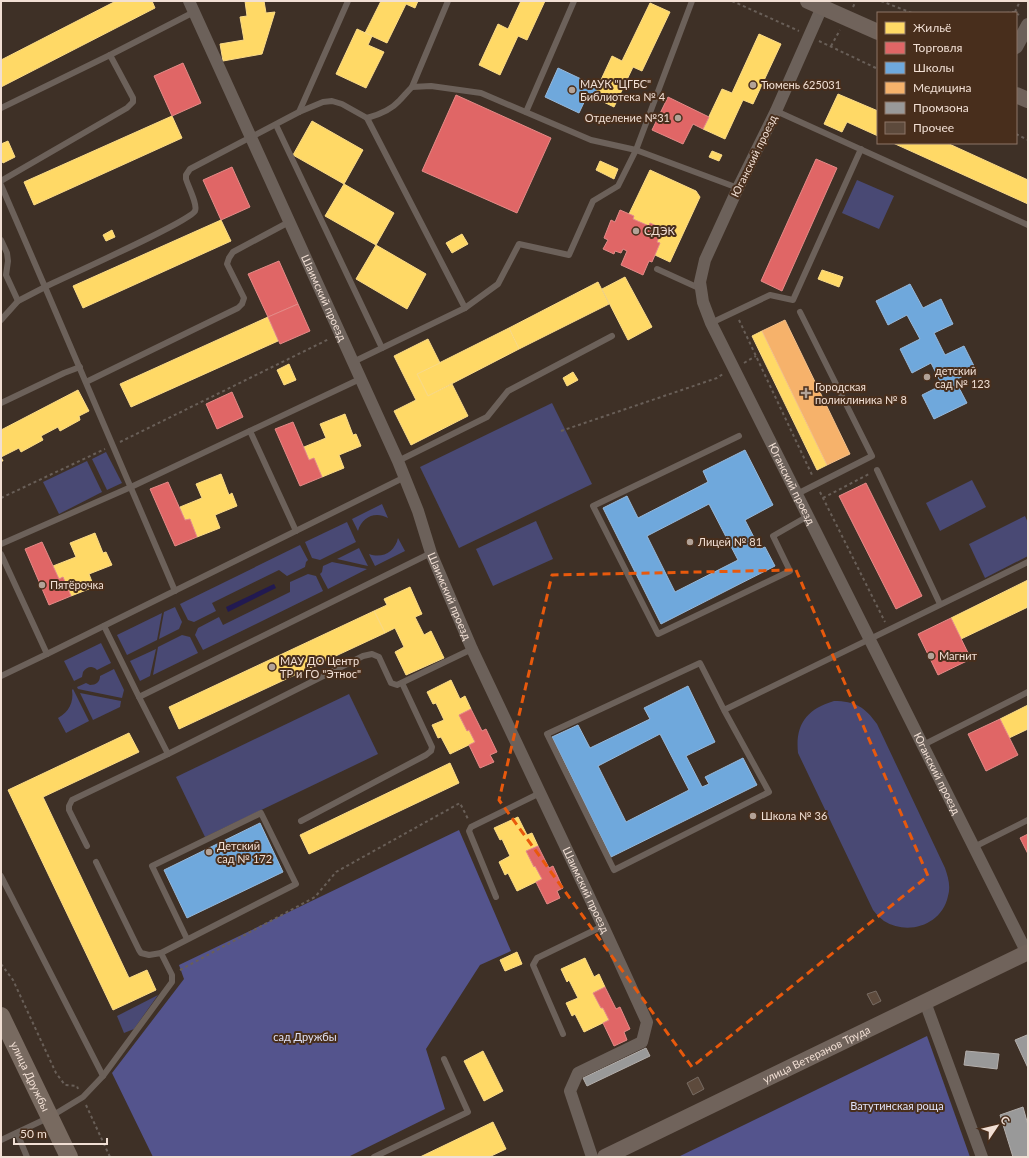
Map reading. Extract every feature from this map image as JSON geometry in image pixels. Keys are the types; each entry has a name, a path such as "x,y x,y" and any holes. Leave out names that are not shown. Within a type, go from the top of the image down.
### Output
{"main road":[{"path":"815,4 877,32"},
{"path":"1017,95 1028,100"},
{"name":"улица Ветеранов Труда","path":"605,1157 1028,952"},
{"name":"улица Дружбы","path":"1,1016 69,1157"}],"street":[{"name":"Юганский проезд","path":"815,4 776,111 704,260 700,282 703,302 711,323 1028,952"},
{"name":"Шаимский проезд","path":"192,6 405,477 418,511 431,554 472,649 647,1022 642,1042 578,1073 570,1091 592,1157"},
{"path":"1017,45 1028,25"},
{"path":"925,1002 982,1157"}],"lane":[{"path":"299,112 348,1"},
{"path":"367,118 390,108 412,87 448,1"},
{"path":"526,112 574,1"},
{"path":"353,362 465,308 498,284 518,244 569,254 594,201 618,186 636,150 692,1"},
{"path":"1,108 110,55 192,6"},
{"path":"1,181 131,104 133,98 110,55"},
{"path":"412,87 430,86 481,93 591,140 636,150 738,188"},
{"path":"1,320 18,301 167,229 191,215 195,211 196,206 186,180 186,175 188,172 299,112 323,102 332,101 342,104 367,118 465,308"},
{"path":"776,111 1028,225"},
{"path":"276,125 382,348"},
{"path":"711,323 770,295 793,300 861,150"},
{"path":"1,185 175,591"},
{"path":"86,382 238,308 242,304 244,298 227,264 229,258 233,252 289,222"},
{"path":"1,240 7,253 8,260 6,275 18,301"},
{"path":"657,269 701,288"},
{"path":"797,494 872,456 800,312"},
{"path":"398,461 487,417 508,391 612,336"},
{"path":"1,403 80,367"},
{"path":"1,544 131,488 360,379"},
{"path":"250,431 296,531"},
{"path":"739,436 593,506 658,634 790,572 773,536 808,516"},
{"path":"877,470 940,604"},
{"path":"1,676 405,477"},
{"path":"1,554 47,654"},
{"path":"139,696 431,554"},
{"path":"724,710 850,650 889,629 1028,562"},
{"path":"104,626 168,754"},
{"path":"87,846 69,810 72,800 168,754 364,656 372,654 379,658 391,683 397,685 472,649"},
{"path":"700,663 724,710 769,792 614,870 547,734 700,663"},
{"path":"301,821 431,751 432,747 402,683"},
{"path":"923,745 1028,692"},
{"path":"496,897 469,831 471,827 540,793"},
{"path":"96,862 141,954 149,955 161,953 296,884 261,813 152,866 187,939"},
{"path":"974,847 1028,820"},
{"path":"1,876 103,1076"},
{"path":"563,1034 533,966 534,962 537,958 603,926"},
{"path":"1,1140 50,1117 83,1097 103,1076 172,982 172,975 161,953"},
{"path":"374,1157 468,1112 444,1059"},
{"path":"17,1133 27,1157"}],"path":[{"path":"881,1 909,12"},
{"path":"1015,12 1020,1"},
{"path":"1017,134 1028,140"},
{"path":"735,312 816,484 889,629"},
{"path":"1,498 340,334"},
{"path":"561,431 717,378"},
{"path":"823,498 877,470"},
{"path":"172,975 316,896 336,872 460,803 471,827"},
{"path":"1,964 13,980 56,1073 65,1085 77,1086 110,1157"}],"highlighted area":[{"path":"796,570 928,876 692,1067 499,800 552,575"}],"shaded area":[{"path":"857,180 894,196 879,229 842,213"},
{"path":"552,403 592,484 459,548 420,467"},
{"path":"106,452 122,483 107,490 92,459"},
{"path":"87,461 102,492 59,514 43,482"},
{"path":"972,480 986,507 940,531 926,503"},
{"path":"382,504 388,518 374,515 363,522 358,531 352,519"},
{"path":"1025,516 1028,523 1028,556 985,578 969,544"},
{"path":"536,521 553,559 493,586 476,549"},
{"path":"347,522 356,542 320,560 312,558 305,542"},
{"path":"398,538 405,551 375,566 369,554 379,556 391,551"},
{"path":"300,545 308,560 305,567 287,576 279,570 212,603 216,611 194,622 188,620 180,604"},
{"path":"359,548 368,566 337,559"},
{"path":"332,562 367,569 328,589 320,574 323,566"},
{"path":"308,574 316,576 323,591 203,650 195,635 198,628 219,617 223,625 290,592 290,582"},
{"path":"274,584 276,588 228,612 226,607"},
{"path":"175,607 182,622 179,629 159,639 164,612"},
{"path":"162,613 157,640 127,655 117,635"},
{"path":"182,635 190,637 198,653 153,675 158,647"},
{"path":"101,643 111,663 97,670 91,667 88,668 83,672 82,677 74,681 64,661"},
{"path":"156,649 150,676 140,681 130,661"},
{"path":"114,669 124,690 122,698 78,689 77,687 86,683 90,685 96,684 100,676"},
{"path":"73,689 89,721 66,733 58,718 68,710 72,699"},
{"path":"80,693 121,701 120,707 93,720"},
{"path":"349,694 378,754 205,837 176,777"},
{"path":"834,701 848,702 859,706 868,713 877,724 945,868 949,889 945,906 931,921 923,925 903,928 893,925 884,921 873,910 798,753 799,734 805,719 817,708"},
{"path":"158,995 134,1029 124,1033 117,1016"}],"green space":[{"name":"сад Дружбы","path":"459,830 511,951 480,965 426,1049 445,1109 348,1157 153,1157 112,1073 184,979 179,965"},
{"name":"Ватутинская роща","path":"927,1036 970,1157 678,1157"}],"building: Жильё":[{"path":"116,1 152,1 155,8 1,87 1,60"},
{"path":"245,1 264,1 266,13 275,12 262,54 223,61 220,44 244,40 240,17 247,16"},
{"path":"381,1 418,1 415,8 406,4 387,43 365,33"},
{"path":"521,1 545,1 527,40 518,36 500,75 479,65 498,24 508,29"},
{"path":"650,3 670,12 642,71 633,67 614,107 593,97 612,56 622,61"},
{"path":"357,29 372,36 368,45 384,52 366,88 336,74"},
{"path":"759,34 781,44 753,104 743,100 725,139 703,129 722,89 732,93"},
{"path":"838,94 877,111 877,136 847,122 842,132 824,124"},
{"path":"172,116 182,138 34,205 24,182"},
{"path":"312,121 363,150 344,184 293,155"},
{"path":"8,141 15,157 3,163 1,160 1,144"},
{"path":"895,144 949,144 1028,180 1028,204"},
{"path":"712,151 722,155 719,161 709,157"},
{"path":"600,161 618,169 614,179 596,170"},
{"path":"650,170 696,191 700,197 670,262 655,255 660,243 657,242 663,229 650,223 649,226 633,219 634,216 629,214"},
{"path":"344,184 394,213 376,245 325,216"},
{"path":"221,220 231,241 83,308 73,286"},
{"path":"112,230 115,237 106,241 103,235"},
{"path":"462,234 468,244 452,253 446,243"},
{"path":"376,245 426,274 407,309 356,279"},
{"path":"822,270 843,277 839,287 818,279"},
{"path":"625,277 652,327 628,340 602,289"},
{"path":"598,282 609,304 519,349 509,328"},
{"path":"268,317 278,341 131,407 120,384"},
{"path":"509,328 519,349 428,396 417,374"},
{"path":"762,331 827,465 817,470 752,336"},
{"path":"428,339 440,363 417,374 428,396 452,384 468,416 411,445 394,411 416,400 394,356"},
{"path":"289,364 296,380 284,385 277,370"},
{"path":"573,372 578,380 567,386 563,378"},
{"path":"78,390 89,411 79,416 80,420 60,431 58,427 41,436 43,440 21,452 19,448 1,457 1,430"},
{"path":"345,414 353,435 356,434 361,446 339,455 344,468 322,477 314,458 309,460 304,447 326,438 320,424"},
{"path":"221,474 229,495 232,493 237,506 215,515 220,528 197,537 190,519 185,520 180,507 202,498 196,484"},
{"path":"95,533 103,553 106,552 112,565 89,574 94,587 71,596 63,577 59,579 53,566 76,557 70,543"},
{"path":"1028,580 1028,607 961,639 951,618"},
{"path":"410,587 422,614 415,617 424,635 431,631 444,658 406,675 395,652 404,647 395,628 385,633 374,611 387,605 384,599"},
{"path":"374,611 385,633 179,729 169,707"},
{"path":"451,680 460,699 465,696 471,709 459,715 467,731 469,730 475,742 450,754 441,737 438,738 432,725 444,720 436,703 433,704 427,692"},
{"path":"1028,705 1028,729 1009,738 1000,719"},
{"path":"129,733 139,752 43,797 129,978 147,970 156,990 113,1010 8,790"},
{"path":"450,763 459,783 309,854 300,835"},
{"path":"518,817 527,835 532,833 538,846 526,851 542,879 517,891 508,873 505,875 499,862 510,856 502,839 500,840 494,828"},
{"path":"517,952 522,964 505,971 500,960"},
{"path":"585,958 594,977 599,974 605,987 593,993 609,1020 584,1032 575,1014 572,1016 566,1003 578,998 569,980 567,982 561,969"},
{"path":"483,1051 503,1091 484,1101 464,1061"},
{"path":"493,1122 506,1149 489,1157 420,1157"}],"building: Торговля":[{"path":"183,63 201,103 172,116 154,76"},
{"path":"456,95 551,138 517,213 422,171"},
{"path":"668,97 709,117 703,129 693,124 683,144 652,130"},
{"path":"816,159 837,168 782,291 761,281"},
{"path":"232,167 250,207 221,220 203,180"},
{"path":"620,210 634,216 633,219 649,226 650,223 663,229 657,242 660,243 652,262 649,261 643,275 621,265 627,251 623,249 621,253 615,251 614,254 603,249 608,240 604,238 611,220 615,222"},
{"path":"279,261 298,304 268,317 248,274"},
{"path":"298,304 310,331 280,344 268,317"},
{"path":"232,392 243,417 217,429 206,404"},
{"path":"293,422 309,460 314,458 322,477 300,486 275,429"},
{"path":"168,482 185,520 190,519 197,537 175,546 150,489"},
{"path":"866,483 922,596 896,609 839,496"},
{"path":"42,542 59,579 63,577 71,596 49,605 25,549"},
{"path":"951,618 971,659 938,675 918,634"},
{"path":"471,709 482,731 486,729 497,752 490,755 494,762 480,768 469,745 475,742 469,730 467,731 459,715"},
{"path":"1000,719 1018,755 986,771 968,734"},
{"path":"1028,834 1028,854 1020,838"},
{"path":"538,846 549,868 553,866 563,888 557,891 560,898 547,904 536,882 542,879 526,851"},
{"path":"605,987 616,1009 620,1007 630,1029 624,1032 627,1040 614,1046 603,1023 609,1020 593,993"}],"building: Школы":[{"name":"МАУК \"ЦГБС\" Библиотека № 4","path":"558,68 598,87 593,97 588,94 579,113 545,97"},
{"path":"910,284 923,308 941,299 953,324 934,333 945,355 964,346 976,370 955,380 967,403 934,419 922,395 942,385 931,363 912,373 900,349 920,339 907,315 888,325 876,301"},
{"path":"745,450 773,505 745,520 760,549 765,547 775,566 661,624 603,508 627,496 638,518 708,482 703,471","holes":["709,504 738,560 675,592 647,536"]},
{"path":"688,686 715,742 686,756 702,787 709,784 705,777 743,758 757,785 611,857 552,737 578,725 590,748 650,719 644,708","holes":["660,734 689,790 626,822 598,766"]},
{"path":"260,823 283,872 187,918 164,870"}],"building: Медицина":[{"name":"Городская поликлиника № 8","path":"785,320 850,454 827,465 762,331"}],"building: Промзона":[{"path":"1027,1035 1028,1037 1028,1068 1015,1040"},
{"path":"646,1048 650,1056 587,1086 583,1078"},
{"path":"966,1051 999,1054 997,1069 964,1065"},
{"path":"1023,1107 1028,1125 1028,1157 1013,1157 1000,1115"}],"building: Прочее":[{"path":"876,991 881,1001 873,1005 867,994"},
{"path":"698,1077 704,1089 693,1095 687,1083"}],"place":[{"name":"Тюмень 625031","path":"753,85"},
{"name":"МАУК \"ЦГБС\" Библиотека № 4","path":"572,90"},
{"name":"Отделение №31","path":"678,118"},
{"name":"СДЭК","path":"636,231"},
{"name":"детский сад № 123","path":"927,377"},
{"name":"Городская поликлиника № 8","path":"806,393"},
{"name":"Лицей № 81","path":"690,542"},
{"name":"Пятёрочка","path":"42,585"},
{"name":"Магнит","path":"931,656"},
{"name":"МАУ ДО Центр ТР и ГО \"Этнос\"","path":"272,667"},
{"name":"Школа № 36","path":"753,816"},
{"name":"Детский сад № 172","path":"209,852"}]}
